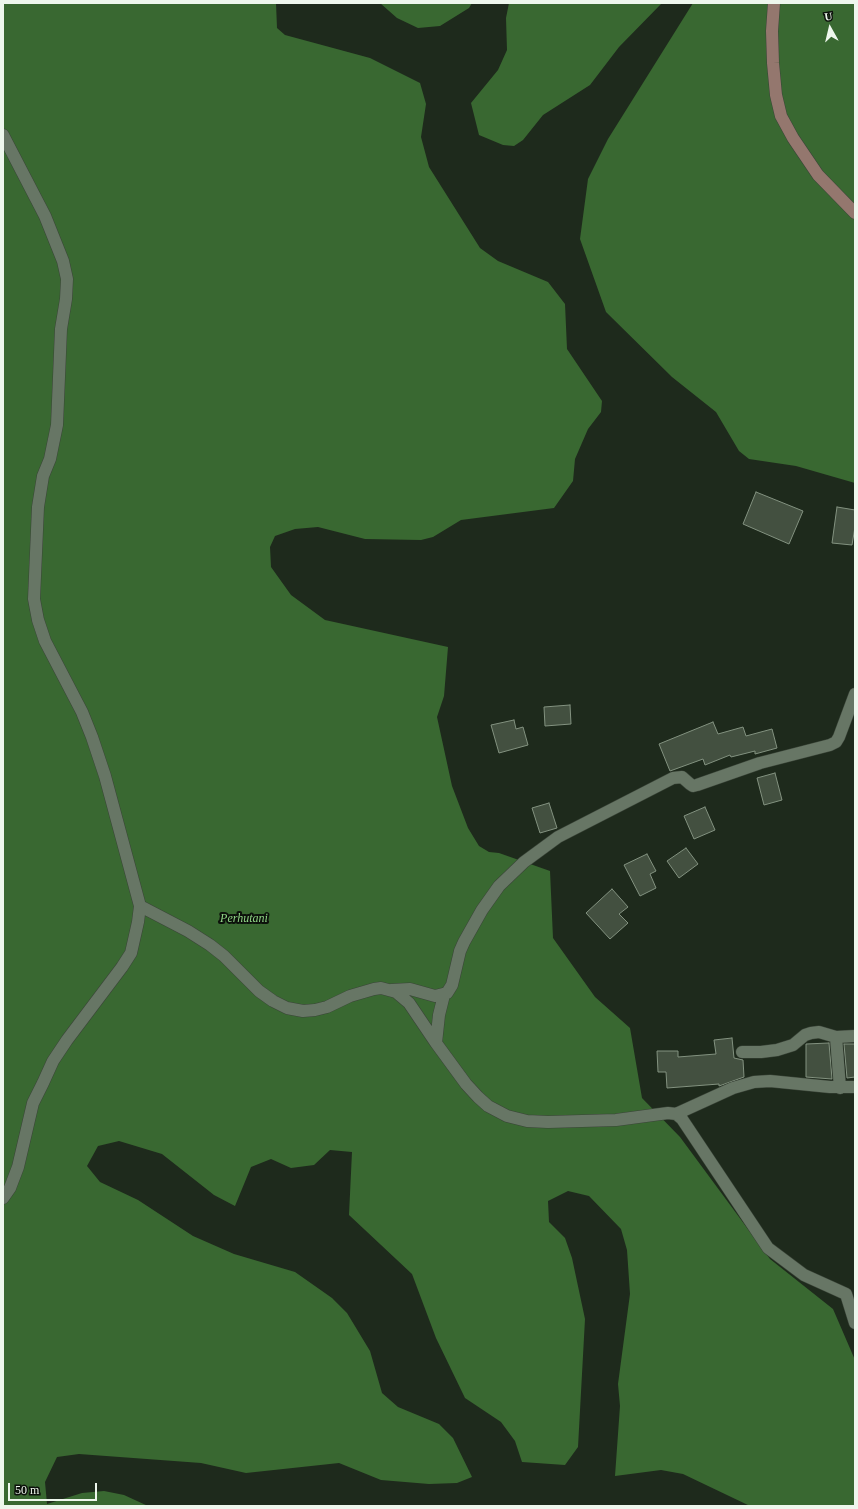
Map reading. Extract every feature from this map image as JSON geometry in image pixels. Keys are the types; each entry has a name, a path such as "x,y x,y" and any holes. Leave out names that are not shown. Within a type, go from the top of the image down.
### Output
{"street":[{"path":"774,3 772,31 773,63 776,95 781,116 793,138 818,175 855,213"},
{"path":"3,135 45,216 63,261 67,279 66,299 60,329 59,410 50,459 43,476 38,507 34,599 38,620 45,641 82,712 92,737 105,776 140,906 131,953 67,1040 53,1061 43,1082 29,1118 18,1167 10,1188 3,1198"},
{"path":"390,990 402,989 435,996 444,995 449,991 452,985 460,951 482,910 499,886 510,874 541,848 558,837 673,778 682,777 690,784 697,785 760,763 830,745 836,742 839,737 855,694"},
{"path":"140,906 188,930 210,945 224,956 259,991 273,1001 287,1008 303,1011 315,1010 365,991 381,988 390,990 401,996 409,1003 466,1084 488,1106 507,1116 527,1121 548,1122 616,1120 668,1113 676,1114 733,1088 754,1082 770,1081 840,1088 855,1087"},
{"path":"436,1042 439,1015 444,995"},
{"path":"742,1052 777,1050 793,1045 805,1035 811,1033 819,1032 836,1036 855,1036"},
{"path":"836,1036 840,1088"},
{"path":"676,1114 682,1119 768,1248 804,1275 850,1291 855,1323"}],"green space":[{"name":"Perhutani","path":"3,3 276,3 277,28 285,35 370,58 420,83 426,104 421,137 429,167 480,248 498,261 548,282 565,304 567,349 602,401 601,412 588,429 575,459 573,481 554,508 461,520 433,537 421,540 365,539 318,527 295,529 275,536 270,547 271,567 291,595 325,620 448,647 444,696 437,717 452,786 468,828 479,846 489,852 499,853 550,871 553,938 595,997 630,1028 642,1098 680,1137 770,1259 833,1309 855,1360 855,1506 750,1506 683,1474 661,1470 615,1476 620,1406 618,1384 630,1294 627,1250 621,1229 589,1196 568,1191 548,1201 549,1222 565,1238 572,1258 585,1319 578,1447 565,1465 522,1462 515,1441 501,1422 465,1398 436,1338 412,1274 349,1215 352,1152 330,1150 314,1165 291,1168 271,1159 251,1167 235,1206 214,1195 162,1154 119,1141 98,1146 87,1166 100,1182 138,1200 193,1236 234,1254 295,1272 332,1298 347,1313 370,1351 382,1393 398,1407 439,1424 453,1438 472,1477 457,1483 429,1484 381,1480 339,1463 246,1473 201,1463 79,1454 57,1457 45,1482 47,1504 82,1493 104,1491 124,1495 148,1506 3,1506"},
{"path":"380,3 472,3 469,8 440,26 418,28 397,18"},
{"path":"509,3 662,3 619,47 590,85 543,115 523,140 514,146 503,145 479,135 471,103 498,70 507,50 506,18"},
{"path":"693,3 855,3 855,483 796,466 749,459 739,451 716,412 672,377 606,312 580,239 588,179 608,139"}],"building":[{"path":"756,492 803,511 789,544 743,524"},
{"path":"837,507 855,510 855,527 852,545 832,543"},
{"path":"570,705 571,724 545,726 544,707"},
{"path":"514,720 516,729 523,727 528,745 499,753 491,725"},
{"path":"713,722 718,734 743,727 746,736 772,729 777,748 755,754 755,751 731,757 730,755 705,765 703,759 670,771 659,744"},
{"path":"775,773 782,800 764,805 757,778"},
{"path":"549,803 557,828 540,833 532,808"},
{"path":"705,807 715,830 694,839 684,816"},
{"path":"686,848 698,864 679,878 667,861"},
{"path":"647,854 656,871 650,874 656,888 640,896 624,865"},
{"path":"612,889 628,907 619,914 628,923 610,939 586,913"},
{"path":"732,1038 734,1058 743,1060 744,1077 719,1086 719,1084 667,1088 666,1072 658,1072 657,1051 678,1051 678,1057 716,1054 714,1040"},
{"path":"829,1043 832,1079 806,1077 806,1044"},
{"path":"844,1044 855,1044 855,1077 847,1078"}]}
